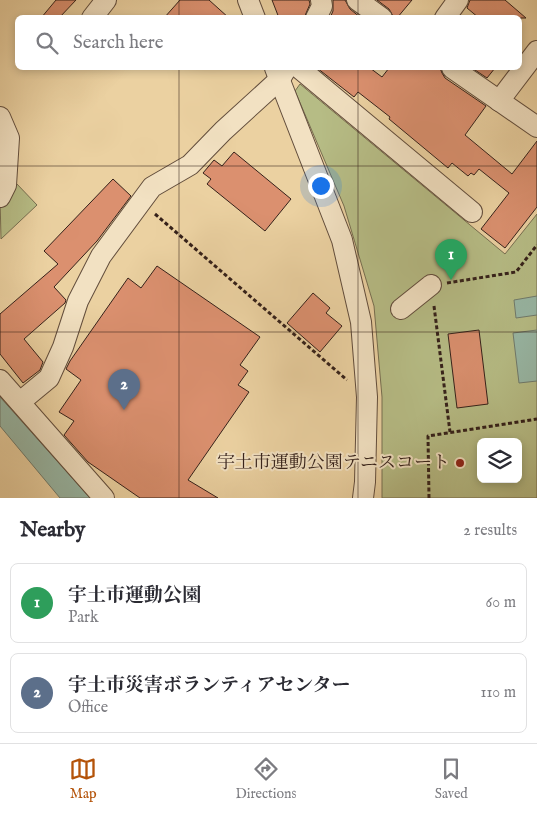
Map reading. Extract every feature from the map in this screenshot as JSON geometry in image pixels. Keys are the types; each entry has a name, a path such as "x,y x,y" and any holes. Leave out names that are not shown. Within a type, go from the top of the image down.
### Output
{"street":[{"path":"94,15 106,0"},
{"path":"248,0 254,15"},
{"path":"318,15 322,6 321,0"},
{"path":"357,0 378,15"},
{"path":"447,15 458,0"},
{"path":"499,101 537,51"},
{"path":"301,70 472,212"},
{"path":"455,70 537,127"},
{"path":"20,402 49,378 63,347 78,301 101,256 152,187 190,165 281,71 342,240 361,322 366,397 365,482 363,498"},
{"path":"0,117 9,138 6,186 0,197"},
{"path":"401,309 431,285"},
{"path":"0,380 104,498"}],"path":[{"path":"141,202 366,397"},
{"path":"450,432 431,285 516,272 537,244"},
{"path":"429,498 428,436 537,419"}],"green space":[{"path":"300,84 505,254 537,214 537,498 382,498 382,397 374,306 344,206 295,91"},
{"path":"16,183 37,205 1,239 0,197"}],"shaded area":[{"path":"537,296 537,315 516,318 514,300"},
{"path":"537,330 537,381 519,383 513,333"},
{"path":"0,397 90,498 60,498 0,426"}],"building":[{"path":"56,0 76,0 62,15 44,15"},
{"path":"180,0 209,0 226,15 167,15"},
{"path":"272,0 309,0 310,4 305,15 278,15"},
{"path":"333,0 345,0 350,9 357,15 331,15"},
{"path":"377,0 412,0 400,15 392,15 389,9"},
{"path":"470,0 505,0 526,18 522,18 522,15 475,15 467,8"},
{"path":"320,70 373,70 382,77 387,70 441,70 445,78 486,106 465,135 512,174 537,141 537,207 505,248 481,229 509,193 479,169 474,175 471,173 468,176 452,163 448,168 389,119 390,117 358,92 354,97"},
{"path":"475,70 493,70 487,78"},
{"path":"234,152 291,199 265,231 207,184 211,179 203,173 214,160 222,166"},
{"path":"113,179 131,196 97,241 54,287 66,300 65,303 24,339 43,362 40,370 23,383 0,354 0,314 58,264 44,251"},
{"path":"157,266 260,337 240,365 248,371 238,385 249,392 188,480 218,498 140,498 88,462 64,435 74,421 59,412 81,380 66,369 70,361 128,278 141,288"},
{"path":"313,293 330,308 326,313 342,326 320,352 287,323"},
{"path":"479,330 488,404 457,408 448,334"}],"place":[{"name":"宇土市運動公園","path":"451,280"},
{"name":"宇土市災害ボランティアセンター","path":"124,410"},
{"name":"宇土市運動公園テニスコート","path":"460,463"}]}
